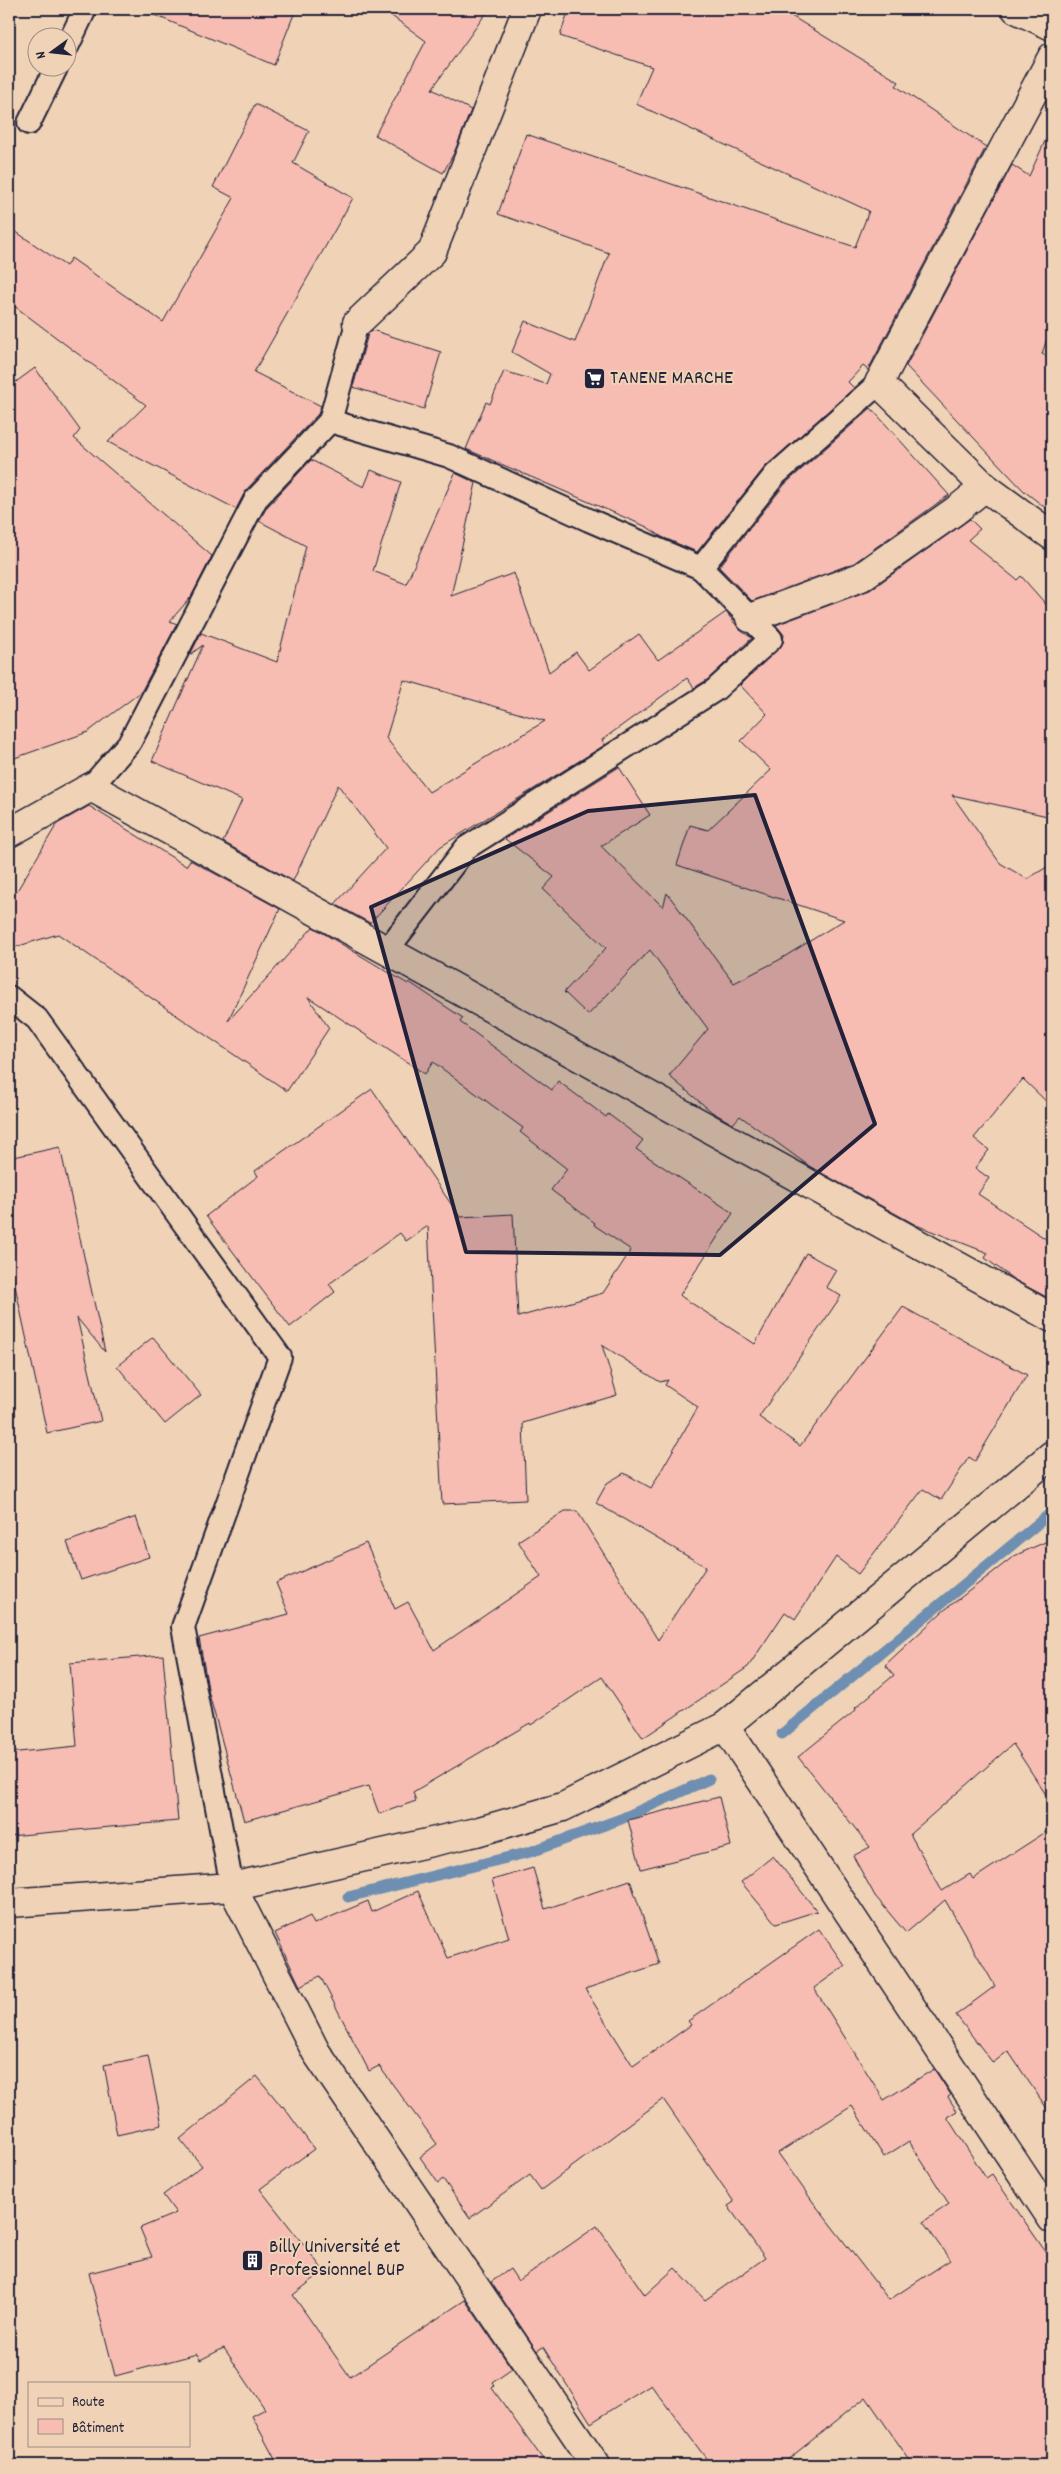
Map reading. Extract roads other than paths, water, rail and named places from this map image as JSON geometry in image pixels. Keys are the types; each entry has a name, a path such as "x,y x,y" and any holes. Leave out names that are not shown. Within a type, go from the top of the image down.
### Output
{"street":[{"path":"358,323 432,252 527,9"},
{"path":"1016,9 1052,26"},
{"path":"1052,57 879,383 985,486 1052,536"},
{"path":"750,618 861,577 955,511 985,486"},
{"path":"9,833 91,787 1052,1318"},
{"path":"9,1903 232,1887 476,1832 563,1807 725,1726 1052,1455"},
{"path":"725,1726 1052,2219"},
{"path":"232,1887 316,2052 596,2465"}],"lane":[{"path":"76,28 85,9"},
{"path":"29,123 51,78"},
{"path":"91,787 130,742 256,498 330,421 358,323"},
{"path":"702,568 775,475 879,383"},
{"path":"330,421 449,456 589,520 702,568 771,639 714,690 466,848 387,950"},
{"path":"9,997 37,1019 280,1357 183,1627 232,1887"}],"waterway":[{"path":"782,1734 1052,1512"},
{"path":"348,1897 530,1852 621,1819 709,1779"}],"place":[{"name":"TANENE MARCHE","path":"594,379"},
{"name":"Billy Université et Professionnel BUP","path":"253,2260"}]}
